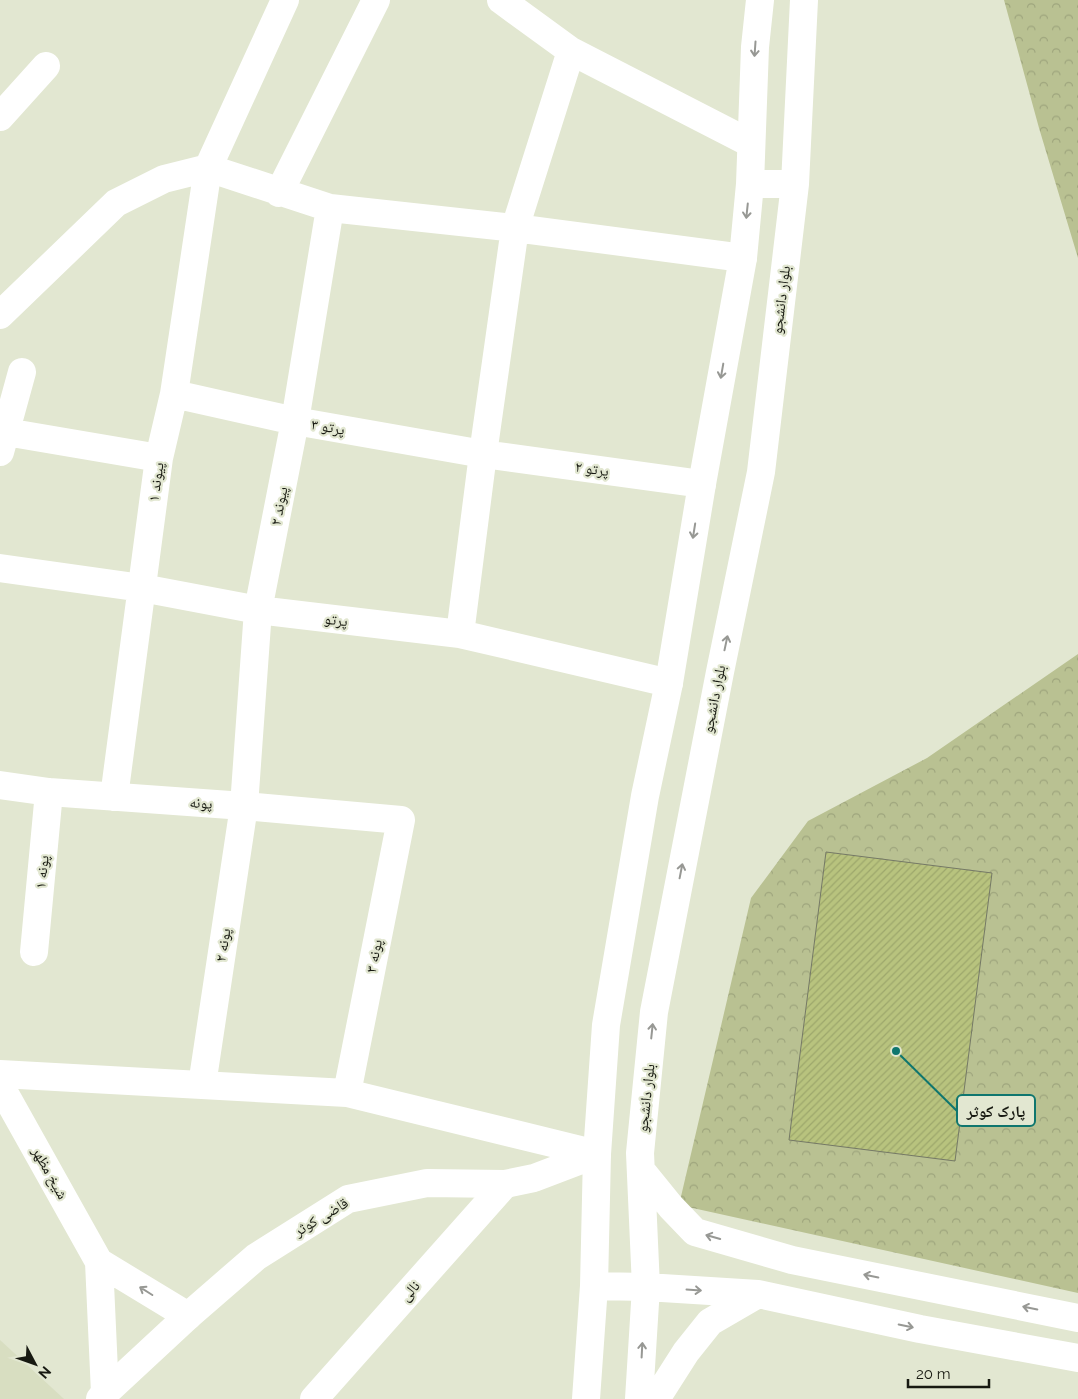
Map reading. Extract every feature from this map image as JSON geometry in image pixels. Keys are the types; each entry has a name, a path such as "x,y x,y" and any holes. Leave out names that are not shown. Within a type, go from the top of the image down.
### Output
{"street":[{"name":"پیوند ۱","path":"114,797 159,458 174,394 208,168 285,0"},
{"path":"279,193 376,0"},
{"path":"586,1399 594,1286 597,1154 606,1025 645,796 669,683 702,484 743,258 750,184 755,47 760,0"},
{"name":"بلوار دانشجو","path":"639,1399 646,1287 640,1153 654,1012 761,472 795,184 804,0"},
{"path":"506,2 571,51 750,143"},
{"path":"460,634 515,228 571,51"},
{"path":"0,117 46,66"},
{"path":"0,315 116,203 164,179 208,168 279,193 330,208 515,228 743,258"},
{"path":"750,184 795,184"},
{"name":"پیوند ۲","path":"244,806 258,610 295,421 330,208"},
{"path":"22,372 3,442 159,458"},
{"name":"پرتو ۳","path":"174,394 295,421 483,454"},
{"name":"پرتو ۲","path":"483,454 702,484"},
{"name":"پرتو","path":"0,568 142,588 258,610 460,634 669,683"},
{"name":"پونه","path":"0,785 50,792 401,820"},
{"name":"پونه ۱","path":"34,952 50,792"},
{"name":"پونه ۲","path":"202,1085 244,806"},
{"name":"پونه ۳","path":"347,1093 401,820"},
{"path":"0,1074 347,1093 597,1154"},
{"name":"شیخ مظهر","path":"0,1085 99,1262"},
{"name":"قاضی کوثر","path":"102,1396 256,1256 348,1199 427,1183 505,1184 534,1178 597,1154"},
{"path":"641,1170 671,1207 695,1232 792,1260 1078,1318"},
{"name":"نالی","path":"314,1399 505,1184"},
{"path":"99,1262 188,1316"},
{"path":"99,1262 102,1396"},
{"path":"594,1286 646,1287 758,1294 920,1329 1078,1358"},
{"path":"656,1399 686,1352 710,1322 758,1294"}],"shaded area":[{"path":"0,1340 64,1399 0,1399"}],"green space":[{"path":"1004,0 1078,0 1078,258 1039,128"},
{"path":"1078,654 1078,1293 679,1205 751,898 808,821 927,758"}],"building":[{"path":"826,852 992,873 955,1161 789,1140"}],"place":[{"name":"پارک کوثر","path":"896,1051"}]}
